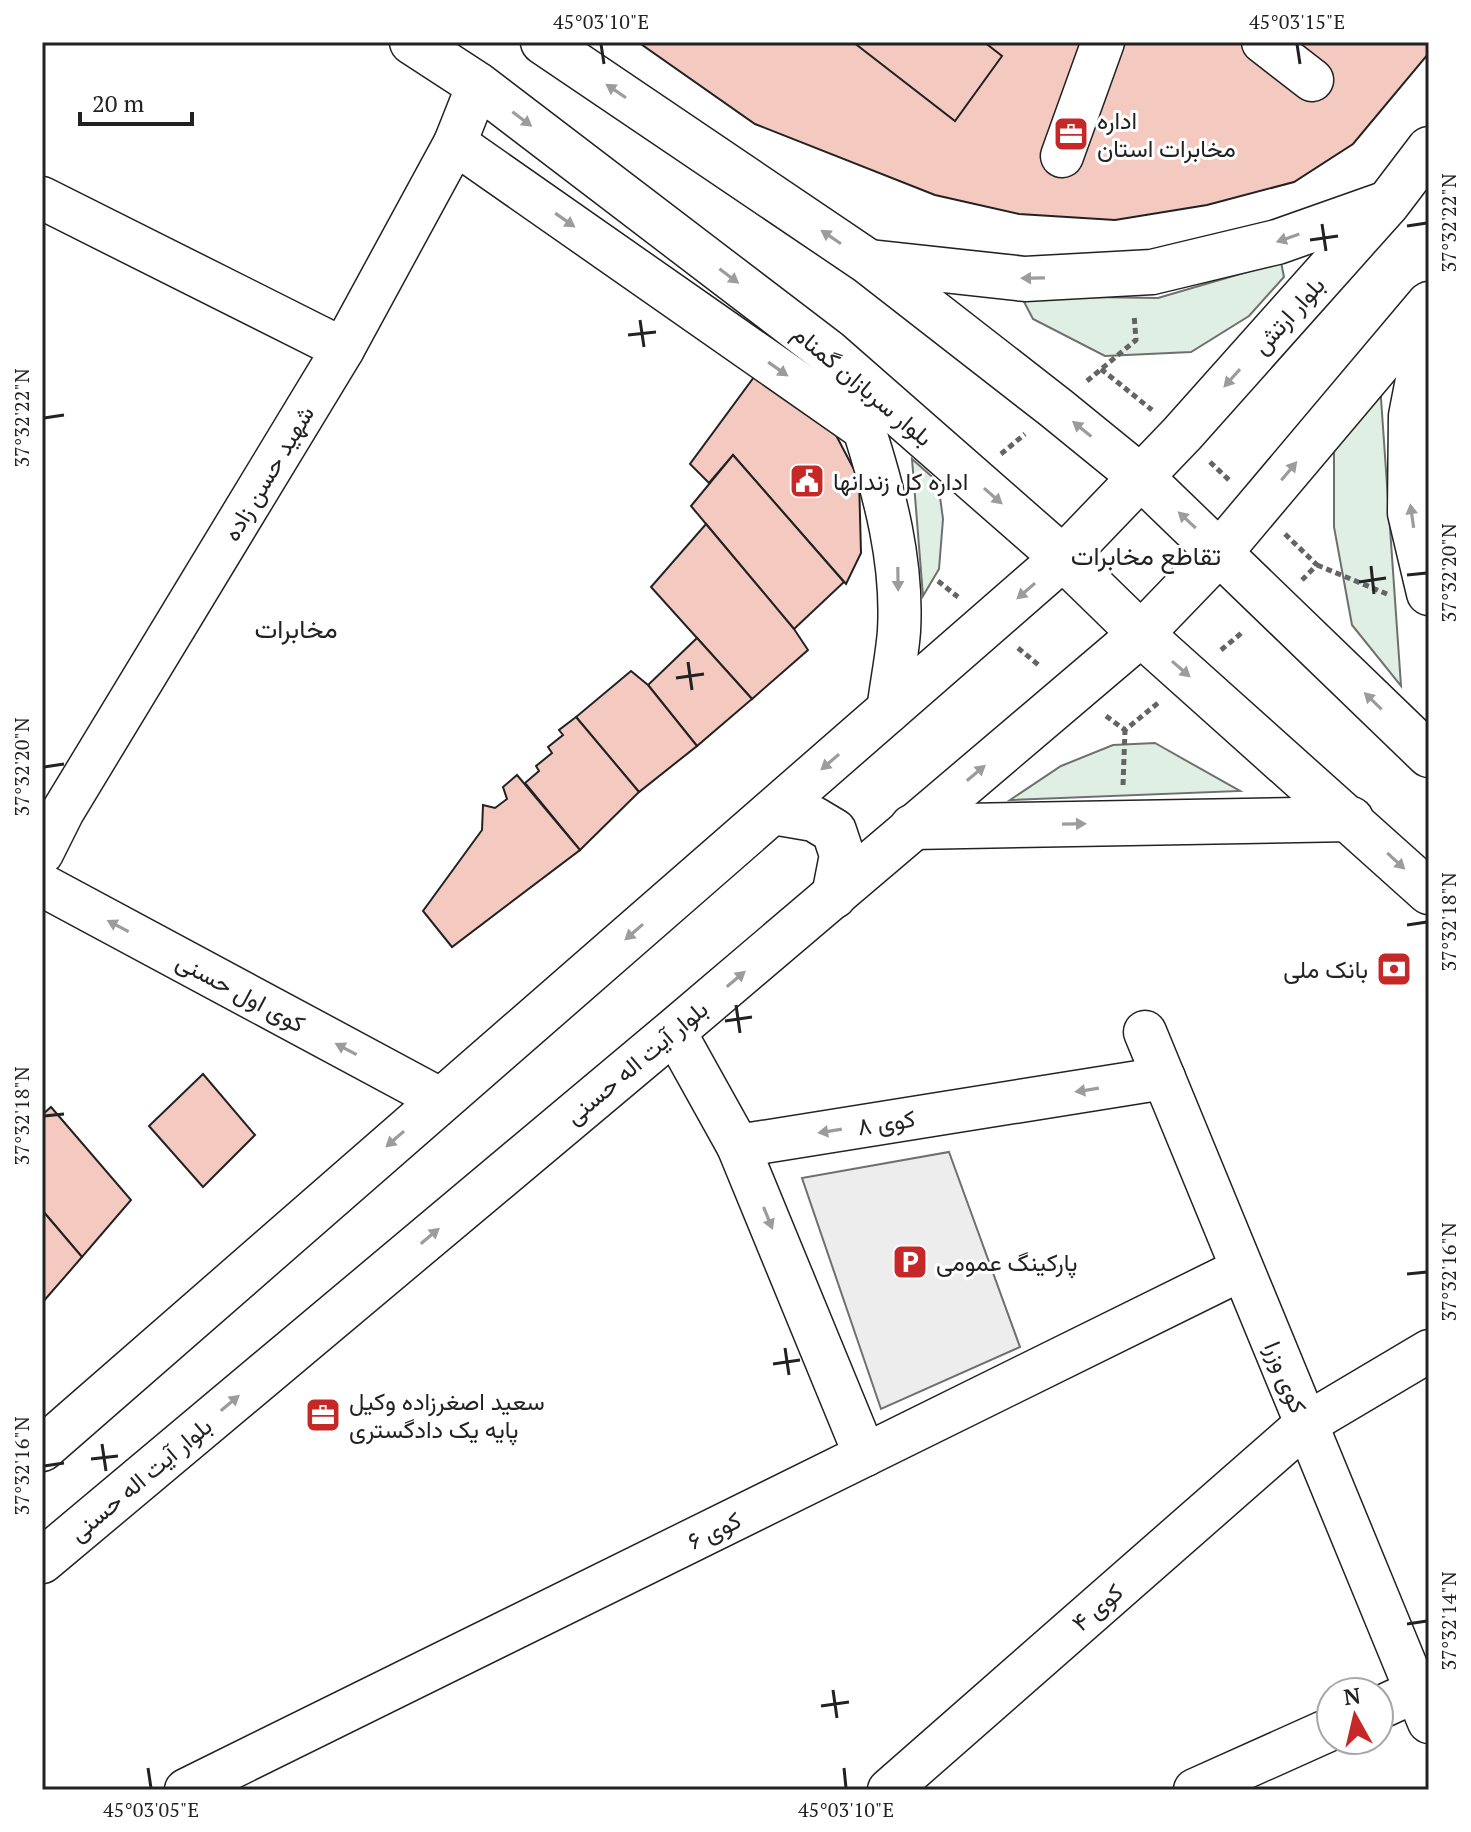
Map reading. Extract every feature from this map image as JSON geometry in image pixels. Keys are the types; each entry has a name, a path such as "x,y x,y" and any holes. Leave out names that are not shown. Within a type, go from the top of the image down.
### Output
{"main road":[{"name":"بلوار سربازان گمنام","path":"412,42 478,85 828,352 1063,558 1141,634 1429,892"},
{"path":"543,42 867,261 970,339 1142,478 1429,755"},
{"name":"بلوار ارتش","path":"1142,478 1388,203 1429,149"},
{"path":"867,261 1025,279 1152,272 1277,242 1388,203"},
{"path":"1220,552 1429,304"},
{"path":"1415,596 1410,513 1411,416 1429,323"},
{"path":"42,1449 1063,558 1142,478"},
{"name":"بلوار آیت اله حسنی","path":"42,1561 1141,634 1220,552"},
{"path":"773,812 814,819 834,831 842,855 834,896"},
{"path":"912,827 1351,819"}],"street":[{"path":"1062,156 1103,42"},
{"path":"1263,42 1312,80"},
{"name":"شهید حسن زاده","path":"42,853 53,806 343,349 455,143 478,85"},
{"path":"455,143 864,429"},
{"path":"42,198 343,349"},
{"path":"828,352 864,429 881,482 897,558 899,631 888,712"},
{"name":"کوی اول حسنی","path":"42,885 440,1099"},
{"path":"674,1031 738,1146 865,1455"},
{"name":"کوی وزرا","path":"1145,1032 1306,1424 1408,1707"},
{"name":"کوی ۸","path":"738,1146 1164,1078"},
{"name":"کوی ۶","path":"186,1790 1242,1269"},
{"name":"کوی ۴","path":"889,1790 1306,1424 1429,1351"},
{"path":"1195,1790 1315,1736"}],"path":[{"path":"1317,565 1415,596"},
{"path":"1122,823 1125,730"}],"green space":[{"path":"1281,262 1284,277 1249,316 1191,352 1105,356 1033,319 1021,296 1158,298"},
{"path":"1380,384 1401,686 1352,625 1334,527 1334,439"},
{"path":"912,459 938,482 943,519 939,569 923,596"},
{"path":"1155,743 1240,791 1010,800 1061,766 1113,745"}],"shaded area":[{"name":"پارکینگ عمومی","path":"949,1152 1020,1347 881,1409 802,1178"}],"building":[{"name":"اداره مخابرات استان","path":"638,42 1429,42 1429,53 1353,144 1294,182 1207,205 1115,220 1019,214 935,195 755,124"},
{"path":"853,42 984,42 1002,56 955,121"},
{"name":"اداره کل زندانها","path":"754,377 827,418 859,479 861,553 846,584 733,455 709,483 690,464"},
{"path":"733,455 844,582 794,629 691,506"},
{"path":"706,524 808,650 752,699 651,587"},
{"path":"697,638 752,699 697,746 648,685"},
{"path":"631,671 648,685 697,746 639,792 576,717"},
{"path":"576,717 639,792 580,850 525,783 539,771 536,766 552,753 548,747 563,735 559,730"},
{"path":"517,775 580,850 452,947 423,911 482,830 483,805 495,808 507,799 503,787"},
{"path":"203,1074 255,1135 203,1187 149,1126"},
{"path":"51,1107 131,1200 82,1257 42,1210 42,1115"},
{"path":"42,1210 82,1257 42,1303"}],"place":[{"name":"اداره مخابرات استان","path":"1071,134"},
{"name":"اداره کل زندانها","path":"807,481"},
{"name":"بانک ملى","path":"1394,969"},
{"name":"پارکینگ عمومی","path":"910,1262"},
{"name":"سعید اصغرزاده وکیل پایه یک دادگستری","path":"323,1415"}],"district":[{"name":"تقاطع مخابرات","path":"1146,555"},
{"name":"مخابرات","path":"296,628"}]}
